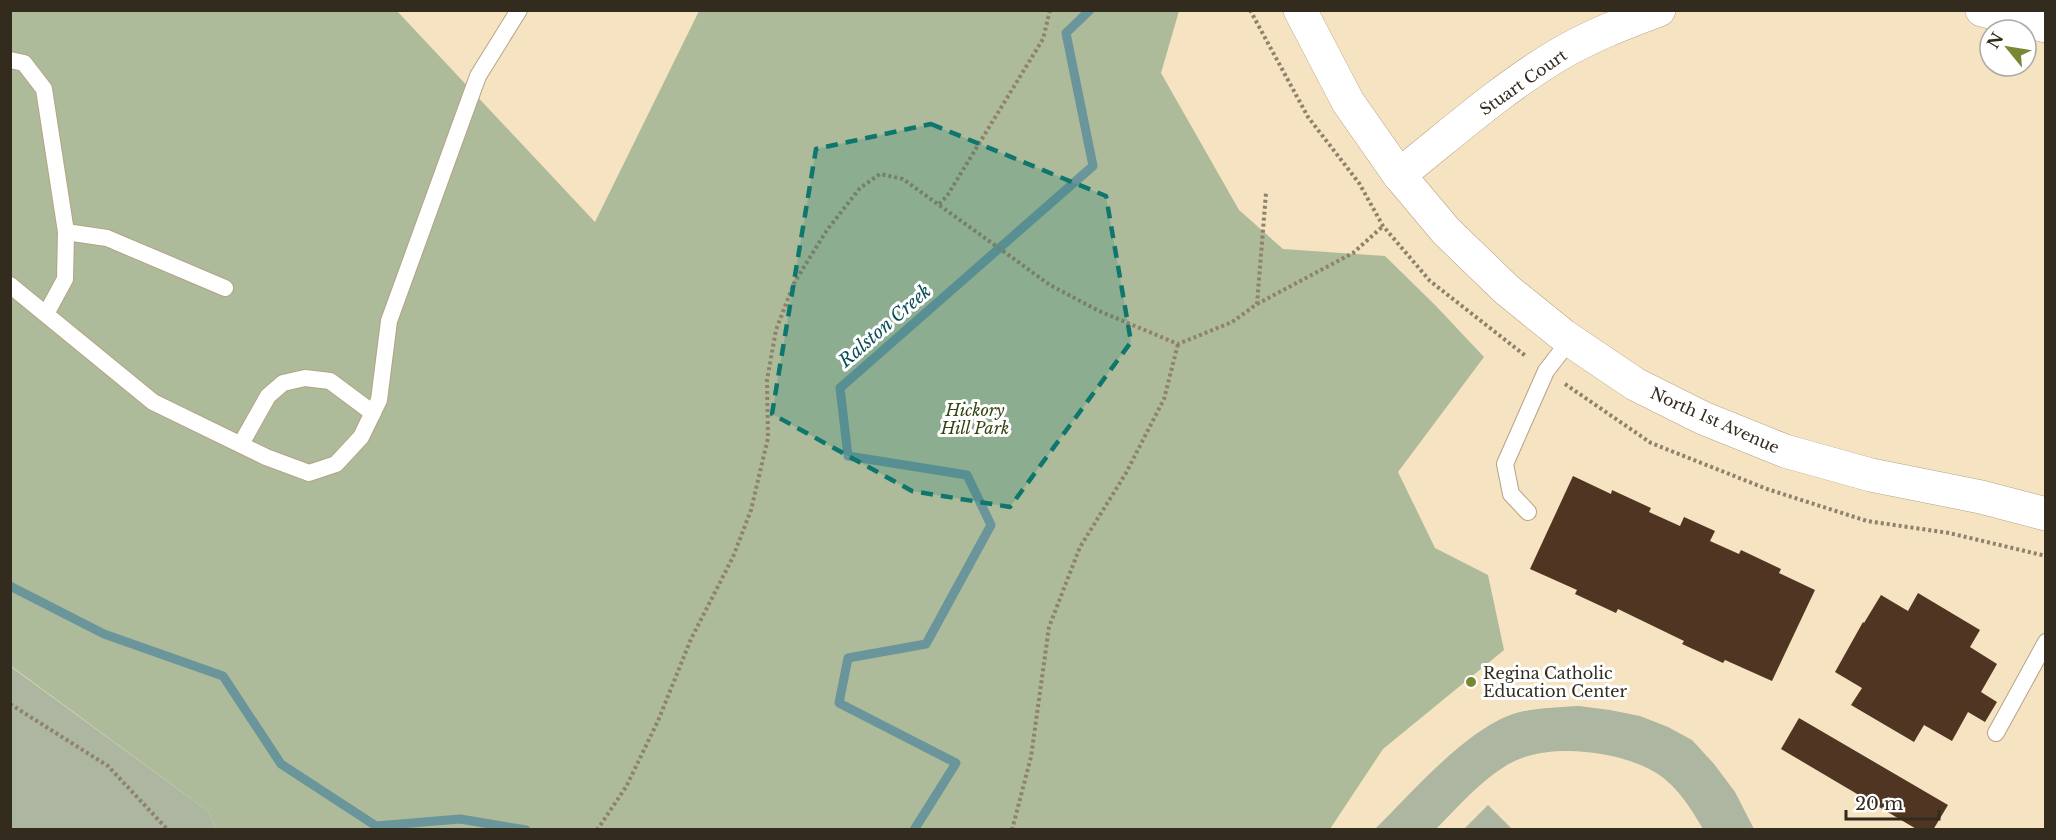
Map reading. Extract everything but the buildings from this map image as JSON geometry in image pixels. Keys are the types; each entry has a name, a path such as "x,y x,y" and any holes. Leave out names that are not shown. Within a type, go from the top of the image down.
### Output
{"main road":[{"name":"North 1st Avenue","path":"1300,10 1348,102 1399,175 1446,231 1499,283 1570,340 1635,384 1702,418 1785,450 1871,475 1981,497 2046,514"},
{"name":"Stuart Court","path":"1399,175 1514,83 1605,30 1659,10"},
{"path":"1982,10 2046,26"}],"lane":[{"path":"10,285 153,402 266,457 309,473 336,464 361,437 379,400 389,321 478,76 519,10"},
{"path":"10,60 24,63 44,89 66,232 65,279 46,314"},
{"path":"66,232 108,238 225,288"},
{"path":"1528,512 1511,494 1505,464 1546,372 1570,340"},
{"path":"241,444 268,396 283,384 305,378 330,381 372,413"},
{"path":"1996,733 2046,642"}],"path":[{"path":"939,204 947,196 1043,39 1050,10"},
{"path":"597,830 626,787 658,721 691,639 733,557 751,510 768,438 767,380 776,330 794,283 827,230 860,188 880,174 903,179 1050,285 1099,311 1178,344 1232,322 1257,304 1353,253 1383,226"},
{"path":"1257,304 1266,193"},
{"path":"1012,830 1030,757 1049,627 1080,547 1126,473 1164,399 1178,344"},
{"path":"10,704 108,766 168,830"}],"highlighted area":[{"path":"931,124 1106,196 1131,342 1010,507 912,491 772,414 816,149"}],"green space":[{"name":"Hickory Hill Park","path":"11,11 397,11 595,222 699,11 1179,11 1161,73 1239,210 1283,249 1385,256 1484,357 1398,472 1435,548 1488,575 1504,650 1383,749 1330,829 216,829 209,812 11,666"},
{"path":"10,666 209,812 216,829 11,829"},
{"path":"1579,706 1640,716 1692,740 1735,792 1754,829 1703,829 1675,789 1653,771 1620,758 1560,751 1523,758 1497,771 1478,786 1436,829 1375,829 1442,762 1481,730 1520,712"},
{"path":"1488,805 1512,829 1464,829"}],"waterway":[{"name":"Ralston Creek","path":"914,830 956,763 839,703 848,658 926,644 991,525 967,475 848,456 840,388 1093,166 1066,33 1090,10"},
{"path":"10,586 104,634 223,676 281,764 376,826 460,819 526,830"}],"place":[{"name":"Regina Catholic Education Center","path":"1471,682"}]}
